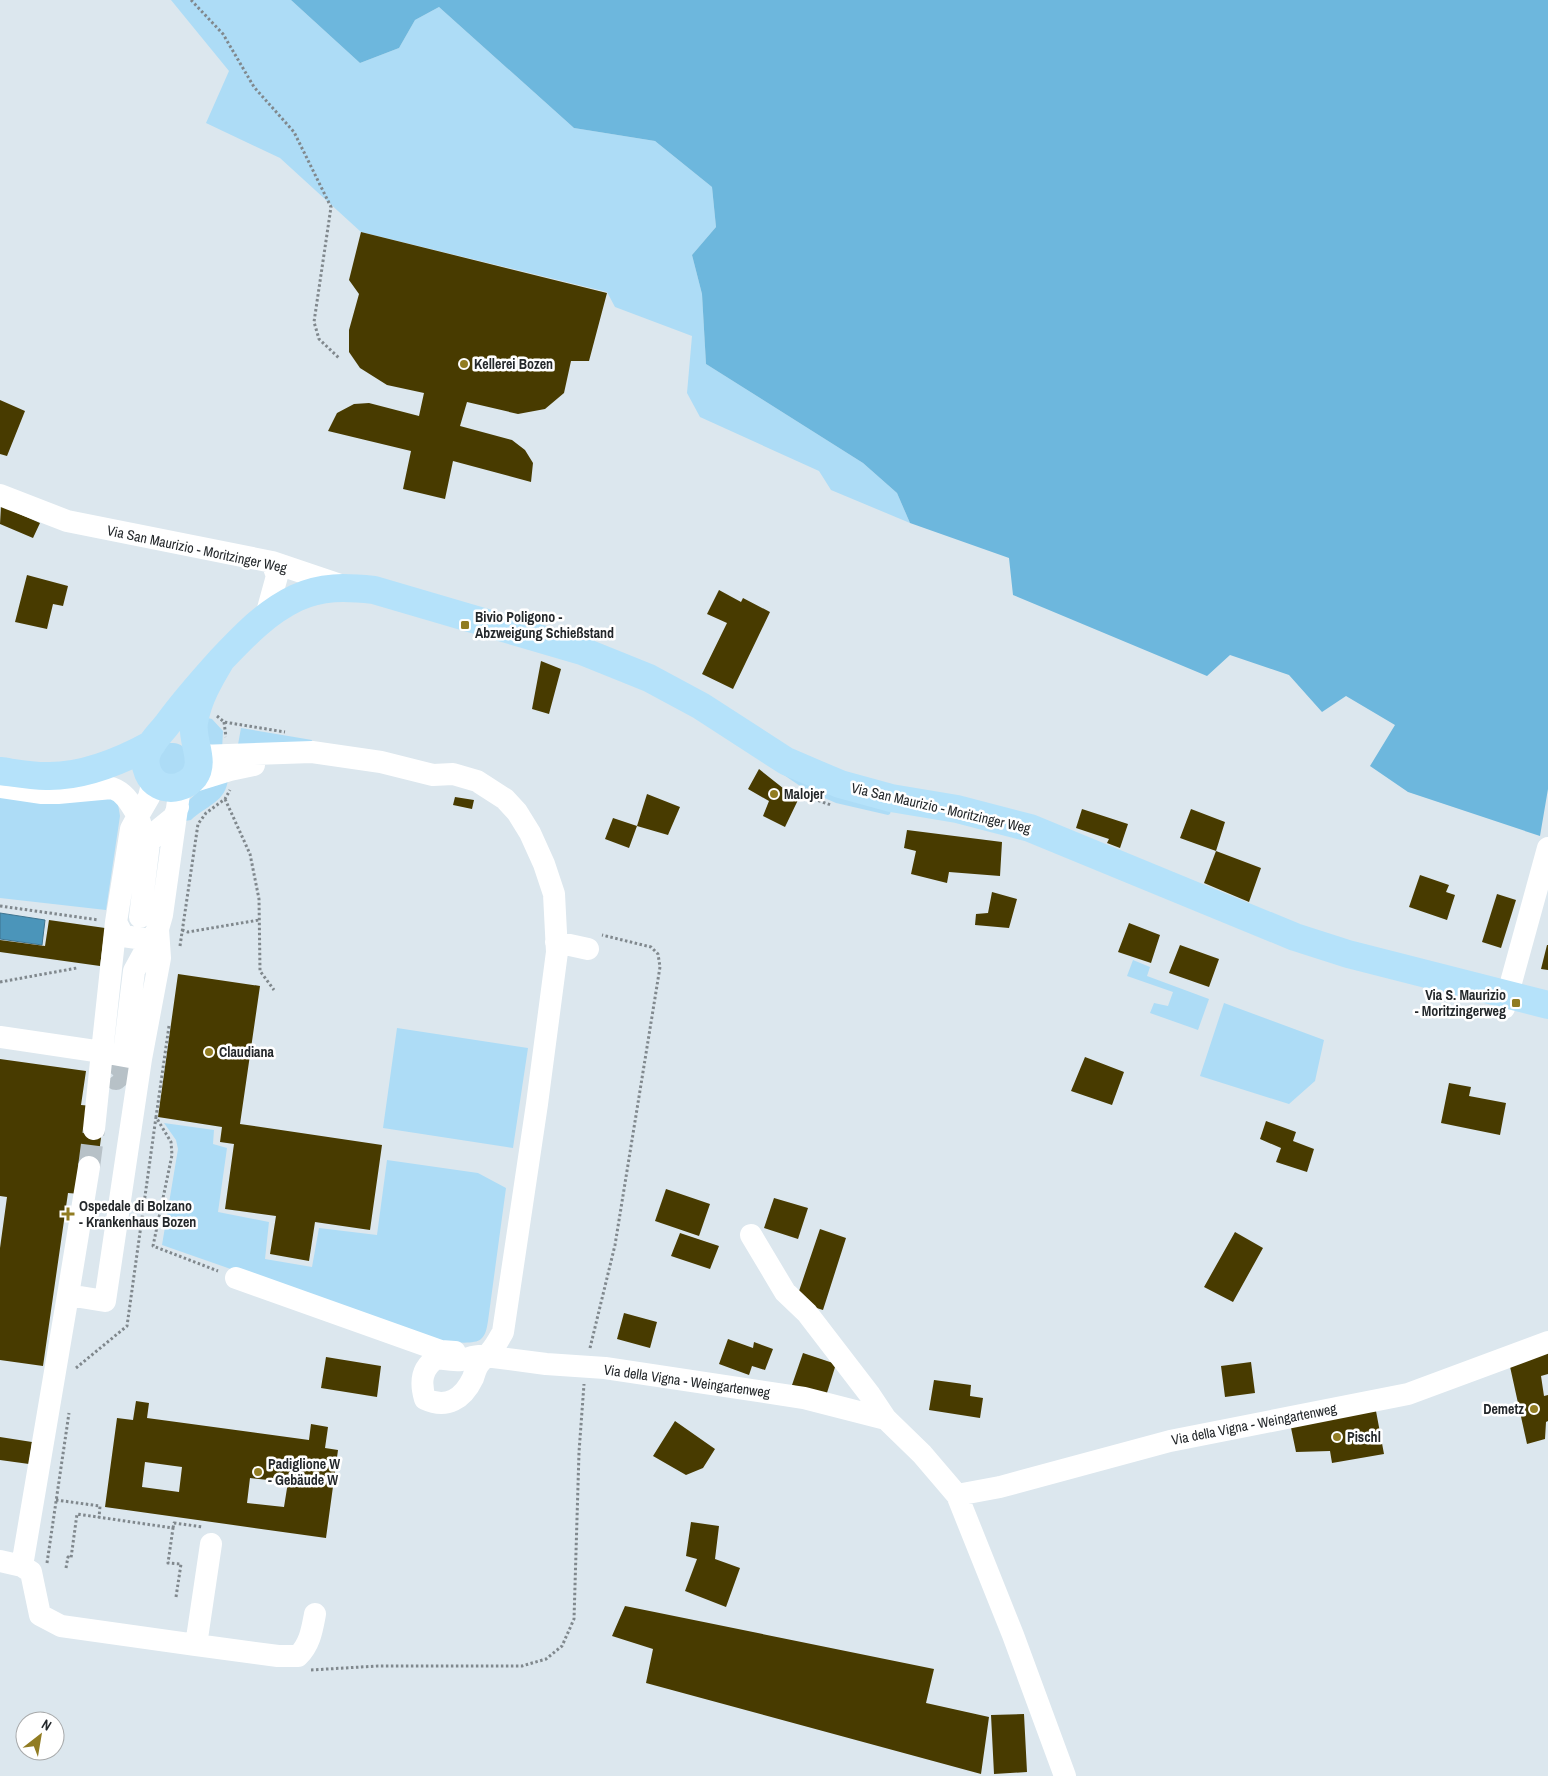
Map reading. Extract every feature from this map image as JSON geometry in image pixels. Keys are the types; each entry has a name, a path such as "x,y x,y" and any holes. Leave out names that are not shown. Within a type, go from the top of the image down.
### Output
{"main road":[{"path":"152,779 145,765 146,757 153,742 194,688 248,631 266,616 296,598 314,591 343,586"},
{"name":"Via San Maurizio - Moritzinger Weg","path":"343,586 374,590 582,651 648,678 701,706 786,761 840,784 891,798 957,809 1030,828 1295,937 1506,1002 1548,1005"},
{"path":"0,778 40,784 65,784 100,778 141,776 182,792 197,771 197,753 193,736 200,700 203,691 221,660"},
{"path":"0,771 47,776 78,772 118,761 166,735 183,737 191,742 197,753"}],"street":[{"name":"Via San Maurizio - Moritzinger Weg","path":"0,495 67,521 272,562 343,586"},
{"path":"266,616 277,576 272,562"},
{"path":"140,917 149,843 158,830 174,817 182,792 229,763 312,752 381,762 433,776 453,774 476,780 486,788 505,798 517,812 530,833 544,864 554,894 557,952 537,1104 503,1332 490,1352 482,1355"},
{"path":"197,753 229,763"},
{"path":"68,1295 105,1301 121,1050 120,929 131,829 148,797 152,779"},
{"path":"0,787 42,793 112,788 124,795 138,816 149,843"},
{"path":"94,1129 121,1050 134,971 155,935 162,915 182,792"},
{"path":"1506,1002 1548,848"},
{"path":"120,929 155,935"},
{"path":"556,942 593,941"},
{"path":"0,1037 121,1050"},
{"path":"89,1167 27,1573 40,1616 61,1626 278,1656 298,1656 305,1648 312,1632 316,1614"},
{"name":"Via della Vigna - Weingartenweg","path":"751,1235 786,1292 807,1313 870,1395 886,1419 922,1454 957,1495 1013,1635 1065,1776"},
{"name":"Via della Vigna - Weingartenweg","path":"236,1278 441,1351 546,1364 581,1366 804,1398 886,1419"},
{"name":"Via della Vigna - Weingartenweg","path":"957,1495 1000,1487 1170,1441 1408,1394 1548,1342"},
{"path":"196,1645 207,1536"},
{"path":"0,1561 27,1573"}],"path":[{"path":"191,0 223,34 254,87 294,132 331,207 314,322 319,339 340,358"},
{"path":"179,953 198,824 206,813 225,799 232,786 224,722 288,733"},
{"path":"225,799 250,854 258,899 260,971 274,990"},
{"path":"0,906 120,929"},
{"path":"182,930 188,932 259,920"},
{"path":"308,1670 378,1666 522,1666 546,1659 562,1646 574,1619 581,1366 615,1244 660,967 658,954 650,947 593,941"},
{"path":"0,982 77,968"},
{"path":"75,1377 76,1367 127,1326 169,1021"},
{"path":"156,1117 171,1142 172,1155 153,1246 236,1278"},
{"path":"27,1573 46,1570 71,1405"},
{"path":"56,1500 100,1506 99,1518"},
{"path":"66,1568 68,1557 71,1558 77,1514 173,1528"},
{"path":"176,1597 181,1564 168,1563 174,1523 207,1536"}],"shaded area":[{"path":"171,0 291,0 360,63 399,48 415,20 439,7 574,128 655,141 712,187 716,227 692,255 702,294 706,364 863,463 897,493 910,523 831,490 819,471 700,417 687,393 692,336 615,307 607,292 361,232 280,158 206,123 229,71"},
{"path":"291,0 1548,0 1548,789 1540,836 1408,792 1370,766 1395,725 1346,696 1322,712 1289,675 1230,655 1207,676 1013,595 1009,558 910,523 897,493 863,463 706,364 702,294 692,255 716,227 712,187 655,141 574,128 439,7 415,20 399,48 360,63"},
{"path":"203,717 212,719 223,731 222,750 208,743"},
{"path":"241,728 312,740 311,744 237,750"},
{"path":"168,743 183,746 187,753 190,768 165,779 154,754"},
{"path":"772,767 892,807 890,814 836,803 806,790"},
{"path":"228,778 227,786 220,798 191,820 185,821 188,801 199,791"},
{"path":"0,792 111,798 118,804 120,816 106,910 0,898"},
{"path":"0,913 45,920 42,945 0,939"},
{"path":"1133,960 1150,967 1147,976 1209,999 1198,1030 1150,1013 1154,1003 1168,1006 1173,992 1127,976"},
{"path":"1224,1003 1324,1040 1315,1081 1289,1104 1200,1076"},
{"path":"397,1028 528,1048 513,1148 383,1128"},
{"path":"164,1123 214,1130 213,1144 227,1148 218,1212 269,1222 265,1259 312,1267 319,1228 377,1235 387,1160 478,1173 506,1188 488,1321 484,1335 481,1339 472,1342 434,1340 162,1245 178,1149 176,1140"}],"building":[{"name":"Kellerei Bozen","path":"361,232 607,293 589,361 571,361 564,393 545,409 518,414 467,402 460,426 512,440 525,450 533,463 531,482 453,461 445,499 403,489 411,451 328,431 337,413 354,404 369,403 419,416 424,393 387,385 360,368 349,352 349,330 359,294 349,280"},
{"path":"0,400 25,411 7,456 0,454"},
{"path":"1,506 40,523 33,538 0,524"},
{"path":"27,575 68,586 63,606 53,604 47,629 15,622"},
{"path":"719,590 741,602 743,598 770,612 733,689 702,674 727,623 707,614"},
{"path":"541,661 561,669 549,714 532,709"},
{"name":"Malojer","path":"759,769 798,800 785,827 763,816 769,801 748,789"},
{"path":"647,794 680,807 668,835 637,826"},
{"path":"455,797 474,800 472,809 453,805"},
{"path":"1082,809 1128,824 1120,848 1107,843 1109,839 1076,828"},
{"path":"1191,809 1225,822 1216,851 1180,838"},
{"path":"613,818 637,826 629,848 605,839"},
{"path":"907,830 1002,842 1000,876 949,872 947,883 911,874 916,851 904,848"},
{"path":"1216,851 1261,868 1249,902 1204,883"},
{"path":"1420,875 1449,885 1446,892 1455,895 1447,920 1409,907"},
{"path":"992,892 1017,899 1009,928 975,925 976,914 988,913"},
{"path":"1497,894 1516,900 1501,948 1482,942"},
{"path":"49,920 105,928 100,966 0,952 0,940 45,946"},
{"path":"1129,923 1160,935 1151,963 1118,952"},
{"path":"1180,945 1219,959 1209,987 1169,973"},
{"path":"1548,945 1548,970 1541,969"},
{"name":"Claudiana","path":"178,974 260,986 240,1124 382,1145 370,1230 315,1222 309,1261 270,1254 276,1216 225,1209 234,1144 220,1142 222,1127 158,1117"},
{"path":"1085,1057 1124,1072 1112,1105 1071,1091"},
{"path":"0,1059 86,1071 81,1105 93,1106 102,1130 97,1169 80,1194 68,1193 43,1366 0,1360 0,1248 7,1197 0,1196"},
{"path":"1449,1083 1471,1087 1469,1096 1506,1103 1500,1135 1441,1123"},
{"path":"1266,1121 1296,1132 1293,1141 1314,1149 1307,1172 1276,1162 1281,1148 1260,1139"},
{"path":"666,1189 710,1204 699,1236 655,1221"},
{"path":"774,1198 808,1208 798,1239 764,1228"},
{"path":"820,1229 846,1238 823,1310 807,1305 798,1294"},
{"path":"1235,1232 1263,1248 1233,1302 1204,1287"},
{"path":"680,1233 719,1246 710,1269 671,1256"},
{"path":"624,1313 657,1322 650,1348 617,1339"},
{"path":"728,1339 753,1348 754,1342 773,1349 765,1370 752,1366 749,1375 719,1364"},
{"name":"Demetz","path":"1548,1352 1548,1374 1541,1376 1544,1396 1548,1395 1548,1421 1546,1422 1545,1439 1527,1444 1509,1362"},
{"path":"803,1353 836,1364 826,1396 792,1385"},
{"path":"326,1357 381,1366 377,1397 321,1388"},
{"path":"1251,1362 1255,1393 1225,1397 1221,1366"},
{"path":"934,1380 971,1385 970,1396 983,1398 980,1418 929,1410"},
{"name":"Padiglione W - Gebäude W","path":"136,1401 149,1403 147,1418 309,1440 311,1424 328,1427 325,1448 338,1450 326,1538 105,1507 117,1418 133,1420","holes":["145,1462 182,1467 179,1492 142,1487","250,1478 288,1482 284,1507 247,1503"]},
{"name":"Pischl","path":"1376,1411 1384,1454 1332,1463 1330,1451 1296,1452 1290,1423"},
{"path":"675,1421 715,1449 703,1468 686,1475 653,1456"},
{"path":"0,1437 32,1442 29,1464 0,1460"},
{"path":"691,1522 719,1526 715,1559 740,1568 726,1607 685,1591 697,1559 686,1556"},
{"path":"625,1606 934,1669 926,1703 989,1717 981,1774 646,1683 653,1649 612,1636"},
{"path":"1024,1714 1027,1772 994,1774 991,1715"}],"tunnel":[{"path":"116,1044 111,1072 116,1079 121,1075 125,1045"},
{"path":"89,1167 94,1129"}],"place":[{"name":"Kellerei Bozen","path":"464,364"},
{"name":"Bivio Poligono - Abzweigung Schießstand","path":"465,625"},
{"name":"Malojer","path":"774,794"},
{"name":"Via S. Maurizio - Moritzingerweg","path":"1516,1003"},
{"name":"Claudiana","path":"209,1052"},
{"name":"Ospedale di Bolzano - Krankenhaus Bozen","path":"68,1214"},
{"name":"Demetz","path":"1534,1409"},
{"name":"Pischl","path":"1337,1437"},
{"name":"Padiglione W - Gebäude W","path":"258,1472"}]}
